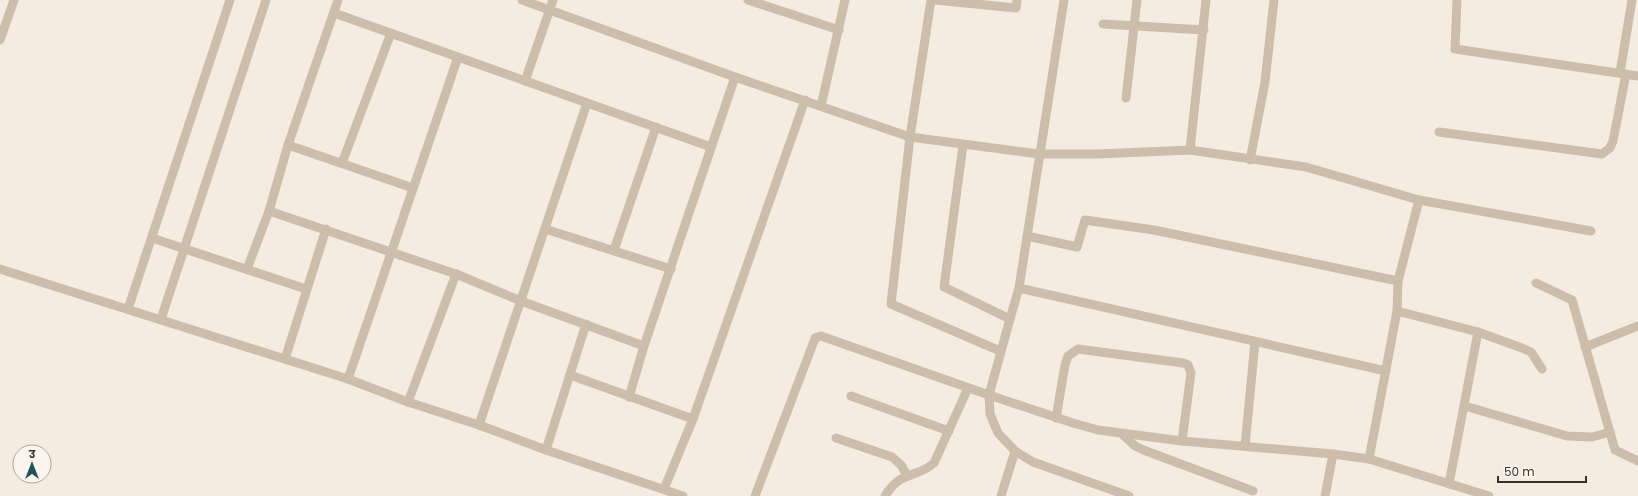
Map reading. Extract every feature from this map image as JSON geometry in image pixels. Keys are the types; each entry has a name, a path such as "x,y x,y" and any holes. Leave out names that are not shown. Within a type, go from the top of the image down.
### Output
{"street":[{"path":"0,40 14,0"},
{"path":"128,309 230,0"},
{"path":"161,319 266,0"},
{"path":"247,269 269,211 288,145 338,0"},
{"path":"522,0 735,77 910,136 1039,154 1098,154 1190,150 1306,168 1419,200 1591,231"},
{"path":"525,80 553,0"},
{"path":"748,0 770,4 839,30"},
{"path":"821,106 845,0"},
{"path":"931,0 910,136 891,304 1000,351"},
{"path":"935,0 1016,8 1017,0"},
{"path":"1064,0 1019,288 1000,351 989,395 990,414 998,433 1015,451 1033,462 1130,496"},
{"path":"1126,98 1137,0"},
{"path":"1190,150 1206,0"},
{"path":"1250,160 1265,82 1274,0"},
{"path":"1457,0 1455,49 1638,76"},
{"path":"1439,132 1602,154 1610,148 1613,141 1632,0"},
{"path":"334,13 711,147"},
{"path":"1103,24 1204,30"},
{"path":"342,163 391,33"},
{"path":"348,379 458,57"},
{"path":"629,397 644,346 735,77"},
{"path":"664,489 693,419 805,100"},
{"path":"479,425 587,103"},
{"path":"614,250 656,127"},
{"path":"963,144 944,288 1010,319"},
{"path":"288,145 412,188"},
{"path":"1368,459 1397,311 1398,281 1419,200"},
{"path":"269,211 456,274 521,301 644,346"},
{"path":"1027,236 1077,247 1085,220 1154,230 1398,281"},
{"path":"285,359 326,229"},
{"path":"545,229 671,269"},
{"path":"152,238 183,250 247,269 306,289"},
{"path":"0,269 348,379 408,402 479,425 546,450 682,496"},
{"path":"408,402 456,274"},
{"path":"1536,283 1572,300 1615,450 1638,461"},
{"path":"1019,288 1386,371"},
{"path":"1397,311 1478,332 1531,352 1542,369"},
{"path":"546,450 586,324"},
{"path":"1585,347 1638,326"},
{"path":"1449,484 1478,332"},
{"path":"756,496 815,338 825,337 1056,418 1098,430 1182,441 1333,454 1368,459 1449,484 1467,493 1489,496"},
{"path":"1245,446 1255,342"},
{"path":"1056,418 1065,365 1068,356 1078,349 1183,363 1188,365 1190,373 1182,441"},
{"path":"570,375 693,419"},
{"path":"885,496 896,481 929,467 934,463 968,388"},
{"path":"851,396 949,431"},
{"path":"1465,406 1567,436 1592,437 1610,432"},
{"path":"1122,434 1135,446 1146,451 1253,491"},
{"path":"836,438 892,457 902,465 908,475"},
{"path":"1001,496 1015,451"},
{"path":"1325,496 1333,454"}]}
